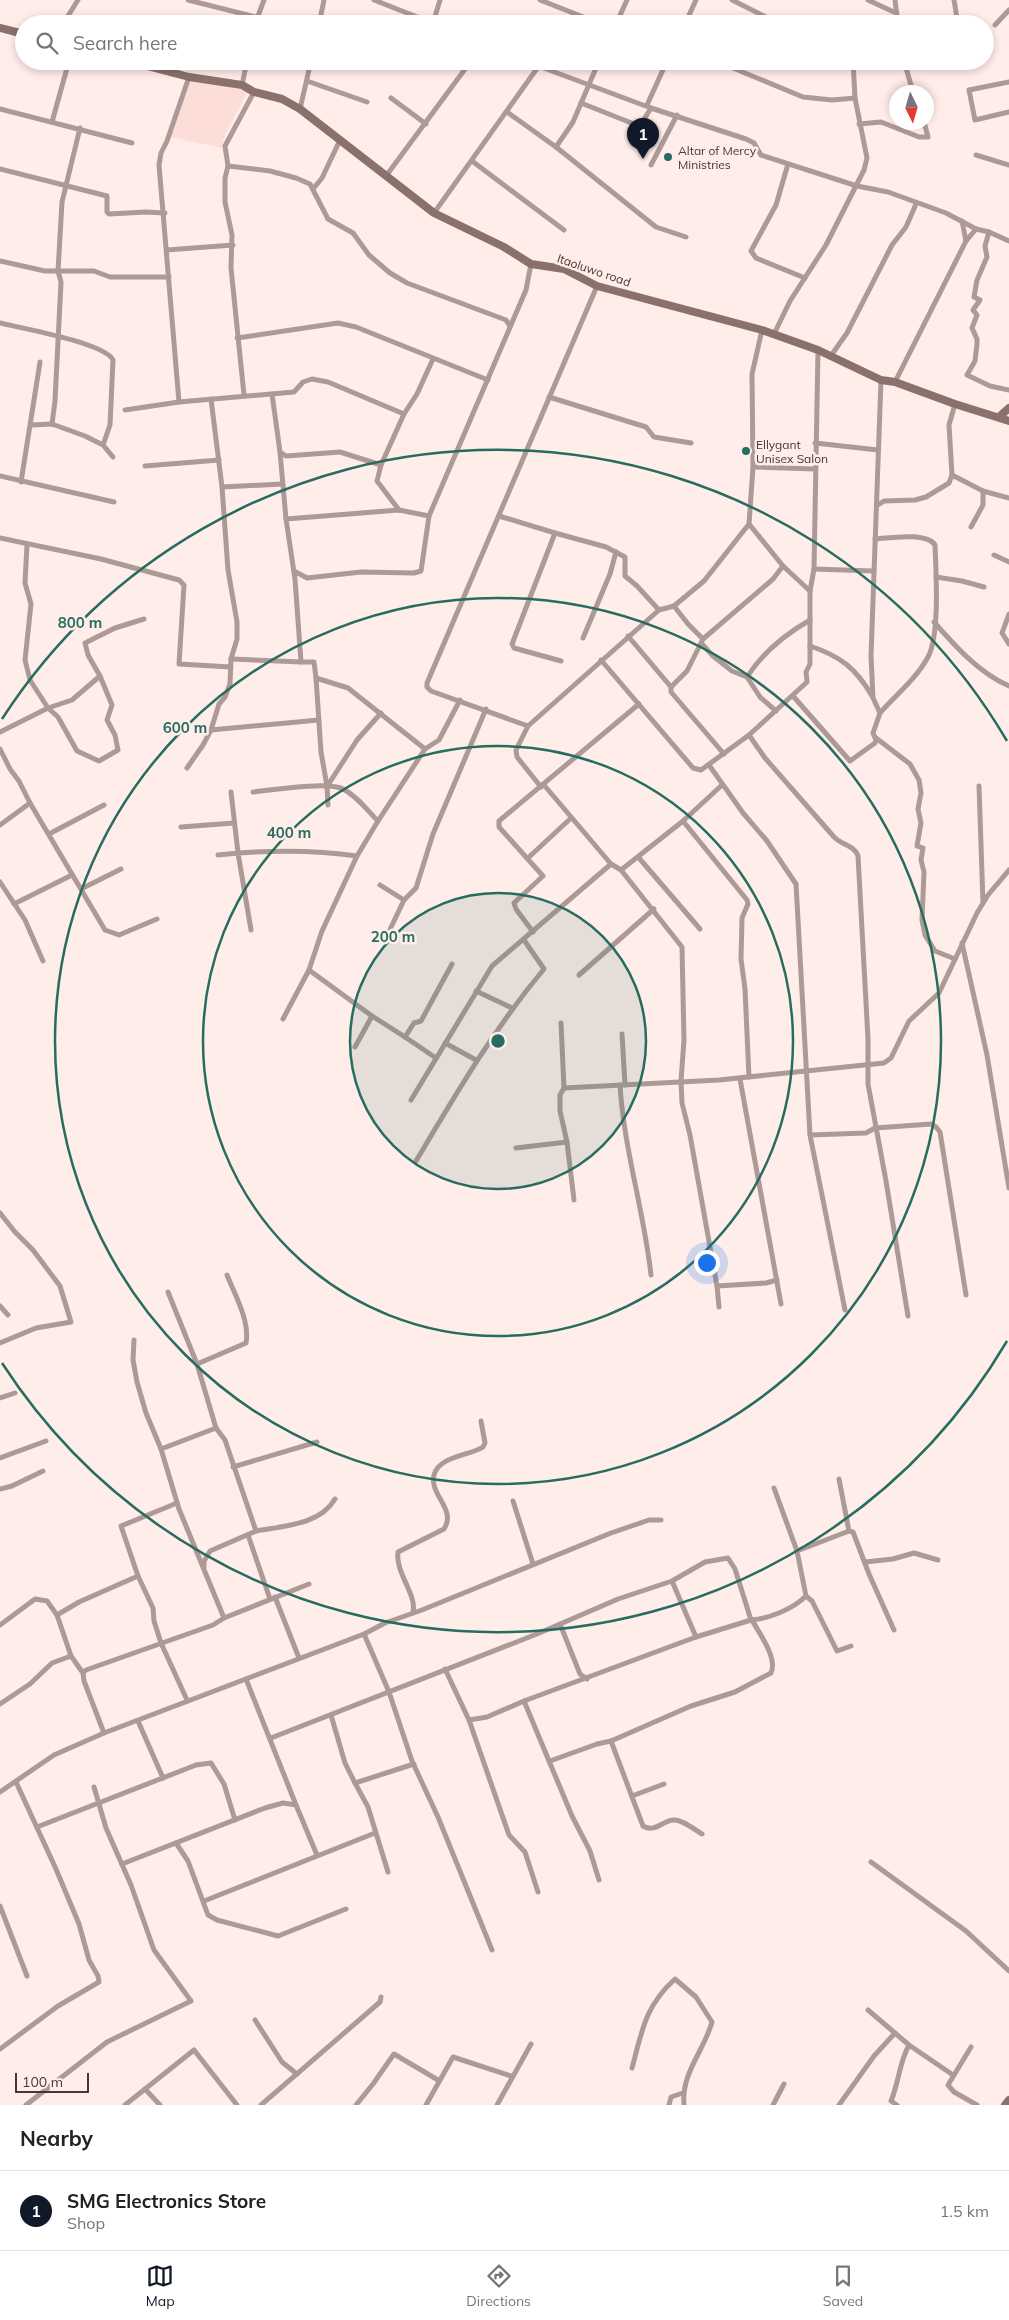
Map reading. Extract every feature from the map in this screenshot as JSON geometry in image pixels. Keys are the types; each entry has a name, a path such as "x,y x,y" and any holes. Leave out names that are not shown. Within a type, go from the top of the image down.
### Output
{"street":[{"path":"69,15 78,0"},
{"path":"188,0 248,15"},
{"path":"257,15 264,0"},
{"path":"321,15 324,0"},
{"path":"374,0 412,15"},
{"path":"436,15 440,0"},
{"path":"540,0 578,15"},
{"path":"620,15 627,0"},
{"path":"689,15 696,0"},
{"path":"732,0 762,15"},
{"path":"868,0 896,13 895,0"},
{"path":"954,0 956,15"},
{"path":"995,25 1009,10"},
{"path":"0,28 15,32"},
{"path":"52,122 66,70"},
{"name":"Itaoluwo road","path":"162,70 188,77 242,85 254,92 269,94 300,108 434,213 504,247 531,264 564,270 597,286 762,330 818,350 881,380 895,382 1009,421"},
{"path":"242,85 245,70"},
{"path":"300,108 309,70"},
{"path":"386,176 465,70"},
{"path":"434,213 536,70"},
{"path":"546,70 752,142 760,155 857,186 888,192 916,204 946,213 976,230 990,232 1009,242"},
{"path":"556,147 573,122 595,70"},
{"path":"581,103 634,124 643,121 663,70"},
{"path":"738,70 803,97 832,100 855,98"},
{"path":"774,334 790,301 826,245 864,170 867,158 855,98 853,70"},
{"path":"907,70 911,85"},
{"path":"179,402 160,157 188,77"},
{"path":"307,80 367,102"},
{"path":"1009,82 969,90 975,120 1009,112"},
{"path":"244,395 231,268 233,245 225,202 225,178 228,166 225,146 254,92"},
{"path":"391,98 426,124"},
{"path":"0,109 80,128 132,143"},
{"path":"507,112 556,147 656,227 686,237"},
{"path":"651,165 677,115"},
{"path":"859,124 881,122 889,125"},
{"path":"52,424 61,282 58,271 62,202 80,128"},
{"path":"901,130 918,137 928,137 926,130"},
{"path":"313,189 322,178 340,140"},
{"path":"976,155 1009,164"},
{"path":"472,161 564,230"},
{"path":"788,164 776,205 751,251 756,258 805,278"},
{"path":"228,166 270,171 310,184 315,198 328,220 353,233 369,255 390,273 407,283 506,320 510,326"},
{"path":"0,169 107,196 107,212 109,214 165,213"},
{"path":"830,357 847,333 892,245 906,227 916,204"},
{"path":"962,221 966,241"},
{"path":"895,382 966,241 976,230"},
{"path":"990,232 985,246 987,257 977,280 974,297 980,300 974,310 977,315 972,328 977,340 975,361 967,375 990,386 1009,390"},
{"path":"168,250 233,245"},
{"path":"0,261 35,269 94,271 110,277 169,277"},
{"path":"294,571 307,578 361,572 396,571 414,573 420,571 429,516 526,290 531,264"},
{"path":"528,726 486,709 431,691 427,687 427,682 597,286"},
{"path":"0,323 104,350 114,360 110,425 103,445"},
{"path":"237,338 338,323 356,327 488,380"},
{"path":"718,1308 717,1286 690,1135 682,1103 681,1081 684,1040 682,947 654,909 621,870 612,864 517,757 516,750 528,726 601,660 659,610 674,606 704,581 750,524 753,467 752,374 762,330"},
{"path":"601,660 693,768 701,770 749,735 807,682 806,672 810,664 810,591 814,569 818,350"},
{"path":"399,510 377,480 381,465 404,414 417,394 433,359"},
{"path":"21,482 40,362"},
{"path":"125,410 244,395 294,392 302,382 312,379 328,382 404,414"},
{"path":"873,698 871,656 873,571 878,504 881,380"},
{"path":"272,394 286,519 294,571 301,662"},
{"path":"549,397 646,427 654,437 691,442"},
{"path":"187,768 211,730 218,704 225,697 230,684 231,659 237,639 237,622 228,570 222,487 211,399"},
{"path":"878,504 884,501 915,500 926,497 949,483 952,475 949,425 955,404"},
{"path":"999,418 1009,408"},
{"path":"30,425 52,424 103,445 113,457"},
{"path":"815,442 878,450"},
{"path":"280,452 286,456 340,452 381,465"},
{"path":"145,466 219,460"},
{"path":"753,467 815,469"},
{"path":"952,475 983,491 1009,498"},
{"path":"0,476 114,502"},
{"path":"222,487 282,484"},
{"path":"971,527 983,505 983,491"},
{"path":"286,519 399,510 429,516"},
{"path":"499,516 606,547 625,557 625,576 638,586 659,610"},
{"path":"750,524 783,566 810,591"},
{"path":"555,533 512,644 514,648 561,660"},
{"path":"875,539 899,537 928,538 935,545 936,577 934,622 929,656 906,688 880,713 873,733 876,740"},
{"path":"0,538 101,559 179,580 184,585 179,664 231,667"},
{"path":"28,545 25,583 31,604 25,660 30,680 48,708 58,717 77,752 98,761 118,750 115,735 107,720 112,704 100,676 88,655 86,643 115,628 144,619"},
{"path":"583,638 610,574 616,552"},
{"path":"994,556 1009,562"},
{"path":"671,687 687,671 702,642 773,579 783,566"},
{"path":"814,569 873,571"},
{"path":"936,577 984,587"},
{"path":"674,606 713,656 732,671 746,677 760,696 776,711"},
{"path":"1009,614 1002,634 1009,644"},
{"path":"746,677 757,662 783,636 810,620"},
{"path":"934,622 955,647 995,680 1009,686"},
{"path":"628,636 671,687 671,692 685,710 724,754"},
{"path":"810,646 839,657 866,686 880,713"},
{"path":"231,659 314,662 321,752 328,786 328,805"},
{"path":"0,732 48,708 72,700 100,676"},
{"path":"316,678 348,688 425,750"},
{"path":"793,696 850,761 872,746 876,740"},
{"path":"283,1019 309,970 322,931 358,856 378,821 425,750 438,740 460,700"},
{"path":"533,932 514,906 514,903 543,876 499,823 516,806 639,704"},
{"path":"385,940 404,900 416,888 433,834 486,709"},
{"path":"328,786 357,740 381,713"},
{"path":"211,730 319,720"},
{"path":"749,735 765,758 834,837 842,844 854,850 858,856 868,1039 866,1067 908,1316"},
{"path":"876,740 876,738 910,764 920,780 921,793 918,809 921,823 917,846 923,848 921,860 924,872 923,926 928,941 935,951 955,959"},
{"path":"0,749 105,930 119,935 157,919"},
{"path":"709,764 722,785 767,840 796,884 810,1135 846,1310"},
{"path":"621,870 683,821 722,785"},
{"path":"253,792 328,786 342,788 357,799 378,821"},
{"path":"979,786 983,903"},
{"path":"231,792 250,930"},
{"path":"0,825 30,803"},
{"path":"49,834 104,805"},
{"path":"528,858 571,818"},
{"path":"683,821 747,900 748,904 742,918 741,959 745,990 749,1077"},
{"path":"181,827 234,823"},
{"path":"218,855 280,850 325,851 358,856"},
{"path":"638,858 700,929"},
{"path":"411,1100 492,966 612,864"},
{"path":"81,889 121,869"},
{"path":"564,1088 740,1079 866,1067 888,1062 909,1021 939,993 983,903 1009,870"},
{"path":"14,904 72,875"},
{"path":"0,882 25,920 43,961"},
{"path":"380,885 404,900"},
{"path":"579,975 654,909"},
{"path":"416,1161 476,1060 512,1008 544,970 524,940"},
{"path":"962,943 976,1003 1006,1157 1009,1188"},
{"path":"405,1037 414,1023 421,1020 452,964"},
{"path":"309,970 372,1016 436,1058"},
{"path":"476,991 512,1008"},
{"path":"355,1048 372,1016"},
{"path":"561,1023 564,1088 560,1095 560,1111 567,1142 574,1200"},
{"path":"622,1034 625,1140 641,1206 652,1275"},
{"path":"445,1043 476,1060"},
{"path":"740,1079 782,1304"},
{"path":"810,1135 866,1133 875,1128 931,1124 938,1129 966,1295"},
{"path":"516,1148 567,1142"},
{"path":"0,1213 33,1250 60,1286 71,1322 36,1328 0,1343"},
{"path":"197,1364 246,1343 248,1334 227,1275"},
{"path":"717,1286 766,1283 777,1280"},
{"path":"168,1292 197,1364 216,1428 225,1440 256,1531"},
{"path":"0,1306 8,1315"},
{"path":"134,1340 133,1360 137,1382 161,1449 177,1502 224,1618"},
{"path":"0,1398 16,1393"},
{"path":"413,1612 413,1601 404,1580 398,1552 444,1529 448,1524 448,1513 435,1487 434,1476 436,1470 452,1458 483,1447 485,1443 482,1420"},
{"path":"161,1449 216,1428"},
{"path":"0,1458 46,1441"},
{"path":"233,1467 317,1442"},
{"path":"0,1489 12,1486 43,1470"},
{"path":"839,1479 849,1531 856,1537 868,1574 894,1630"},
{"path":"774,1488 797,1551 806,1596 817,1608 837,1651 851,1646"},
{"path":"204,1567 204,1561 210,1551 256,1531 306,1521 332,1506 335,1499"},
{"path":"512,1501 533,1564"},
{"path":"177,1502 121,1526 138,1576 153,1608 155,1626 161,1643 186,1700"},
{"path":"0,1792 54,1756 104,1733 138,1721 186,1700 364,1634 413,1612 611,1533 650,1520 661,1520"},
{"path":"797,1551 849,1531"},
{"path":"248,1535 272,1598 300,1658"},
{"path":"865,1562 893,1559 914,1553 938,1560"},
{"path":"271,1738 560,1624 618,1599 672,1582 705,1562 728,1558 735,1569 751,1620 771,1658 773,1665 772,1673 735,1692 691,1706 611,1741 597,1744 550,1761"},
{"path":"57,1615 79,1602 138,1576"},
{"path":"672,1582 696,1638"},
{"path":"83,1673 86,1670 213,1625 224,1618 309,1584"},
{"path":"469,1720 487,1717 524,1701 696,1638 782,1610 801,1601 806,1596"},
{"path":"0,1625 36,1599 47,1601 57,1615 72,1656 83,1673 93,1707 104,1733"},
{"path":"560,1624 580,1674 587,1679"},
{"path":"364,1634 389,1692 414,1764 438,1817 492,1950"},
{"path":"0,1704 30,1684 52,1663 72,1656"},
{"path":"446,1668 469,1720 509,1835 524,1852 538,1892"},
{"path":"246,1678 317,1855"},
{"path":"524,1701 572,1816 590,1851 599,1880"},
{"path":"331,1715 345,1763 368,1807 388,1872"},
{"path":"138,1721 163,1778"},
{"path":"611,1741 643,1826 654,1828 672,1820 678,1820 702,1834"},
{"path":"37,1827 196,1765 210,1763 218,1772 224,1784 235,1820"},
{"path":"355,1783 414,1764"},
{"path":"0,2049 58,2006 99,1982 98,1976 89,1960 79,1924 16,1782"},
{"path":"632,1796 664,1784"},
{"path":"26,2105 107,2042 191,2001 154,1950 122,1864 106,1828 94,1786"},
{"path":"122,1864 265,1808 284,1803 296,1805"},
{"path":"204,1901 375,1833"},
{"path":"176,1844 188,1861 208,1915 217,1920 278,1936 346,1909"},
{"path":"871,1862 966,1930 1009,1971"},
{"path":"0,1906 27,1976"},
{"path":"632,2068 644,2022 652,2005 661,1991 674,1979 691,1990 710,2016 712,2022 708,2036 690,2066 683,2093 684,2105"},
{"path":"261,2105 380,2002 380,1997"},
{"path":"868,2010 909,2045 953,2075"},
{"path":"255,2020 282,2062 297,2074"},
{"path":"839,2105 874,2056 895,2033"},
{"path":"497,2105 511,2076 531,2044"},
{"path":"897,2105 892,2101 897,2089 900,2065 909,2045"},
{"path":"971,2048 949,2082 950,2088 977,2105"},
{"path":"125,2105 194,2050 237,2105"},
{"path":"356,2105 394,2054 438,2080"},
{"path":"426,2105 438,2080 453,2057 511,2076"},
{"path":"773,2105 784,2084"},
{"path":"146,2089 160,2105"},
{"path":"669,2105 672,2097 683,2093"},
{"path":"1004,2105 1009,2100"}],"shaded area":[{"path":"191,79 248,91 224,137 222,148 170,137"}],"place":[{"name":"Altar of Mercy Ministries","path":"668,157"},
{"name":"SMG Electronics Store","path":"643,159"},
{"name":"Ellygant Unisex Salon","path":"746,451"}]}
